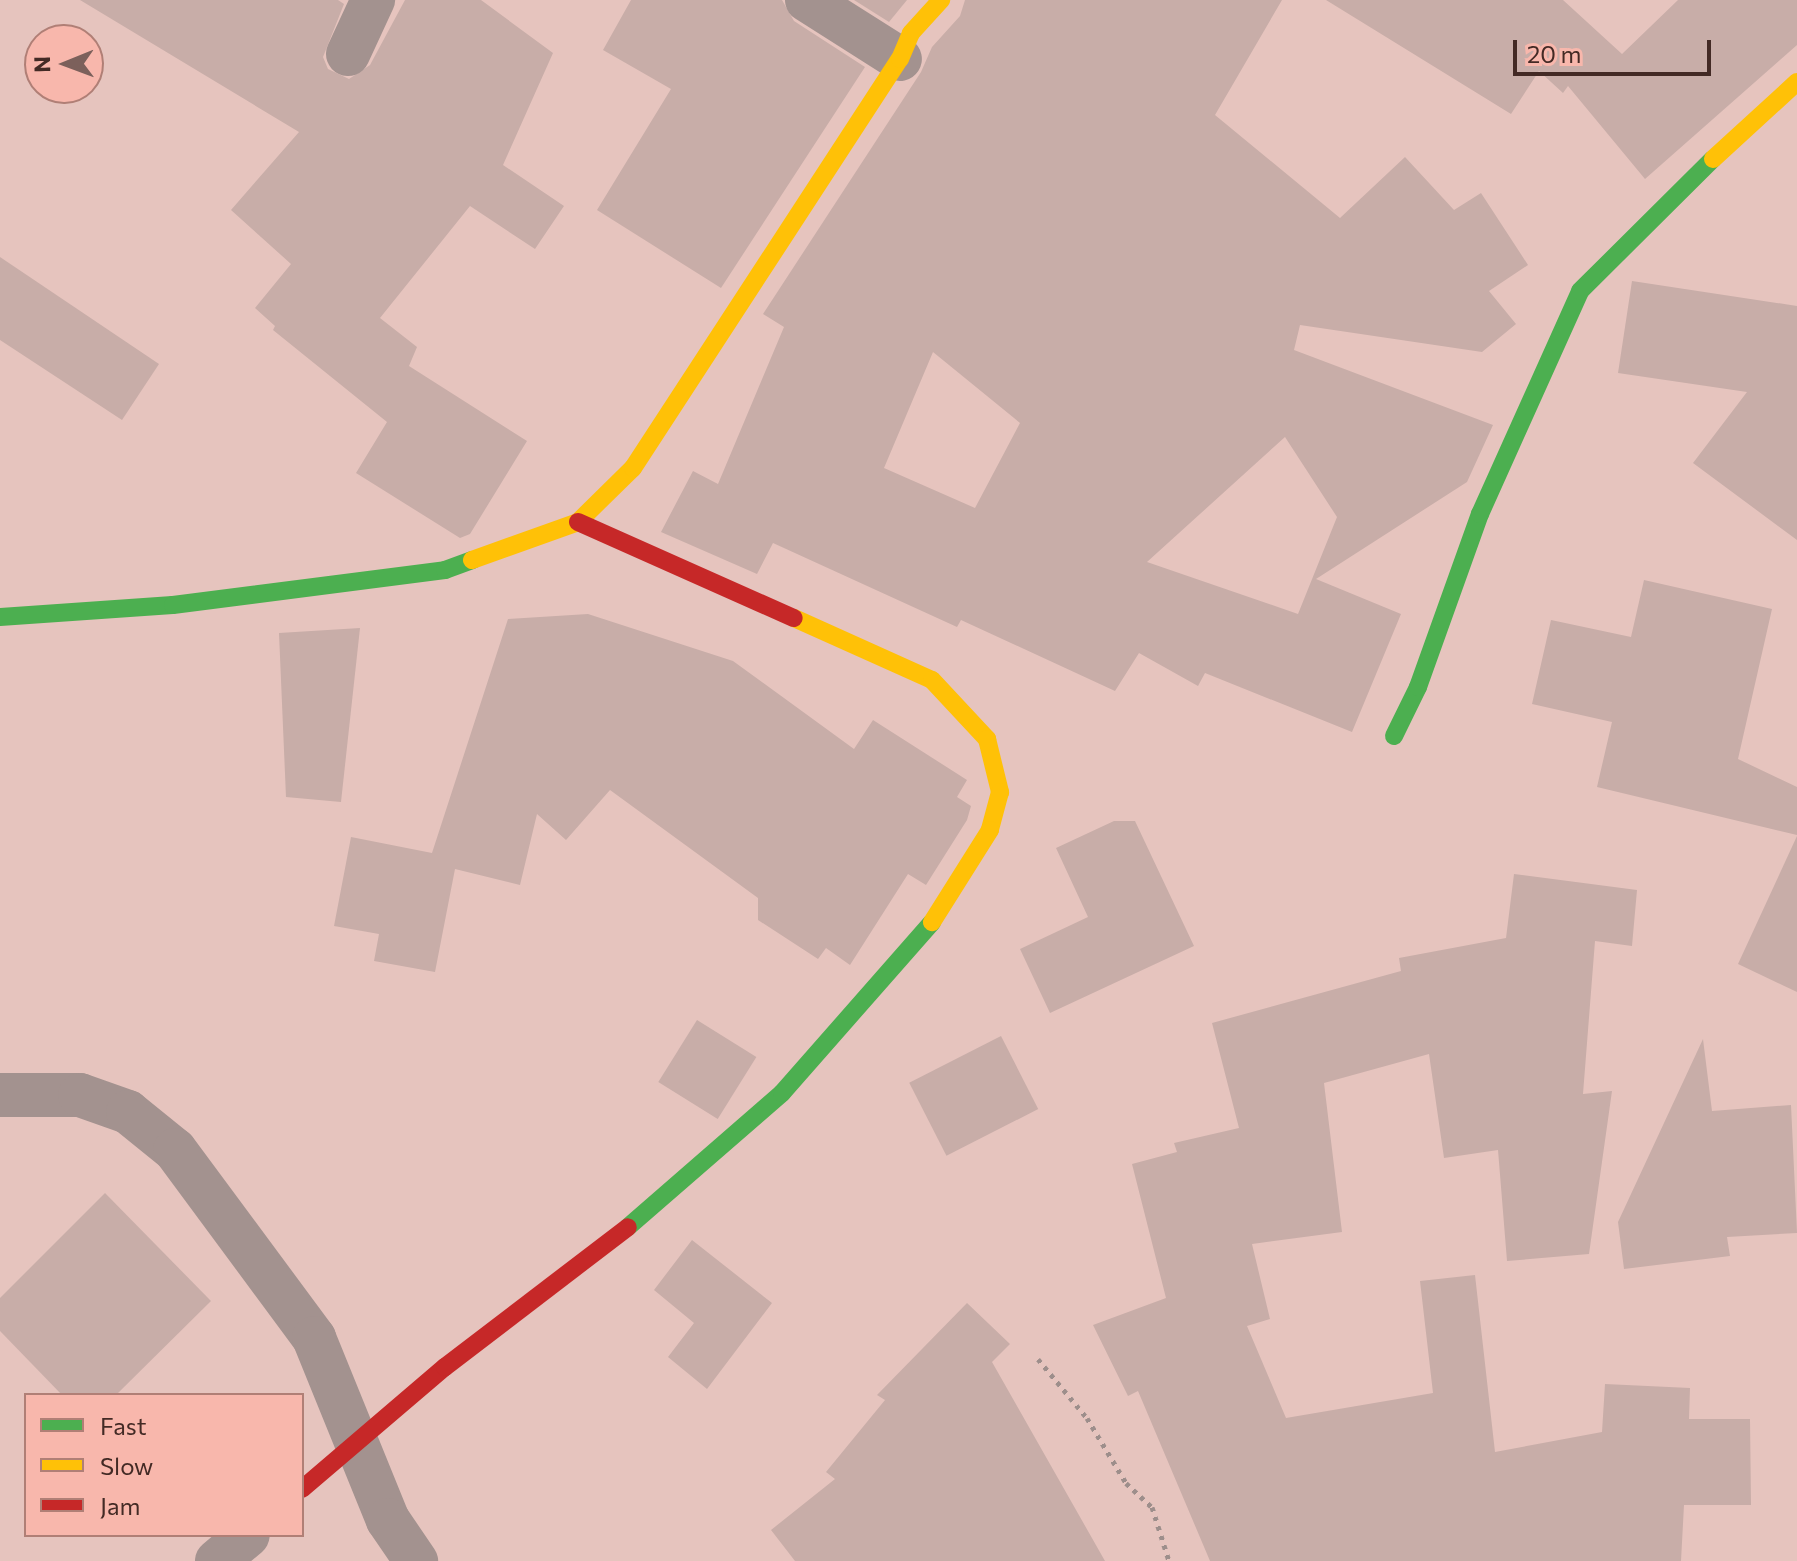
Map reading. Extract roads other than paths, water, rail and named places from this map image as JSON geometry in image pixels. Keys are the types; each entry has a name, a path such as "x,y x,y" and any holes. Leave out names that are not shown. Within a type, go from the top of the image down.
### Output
{"street":[{"path":"348,54 373,0"},
{"path":"807,0 900,59"},
{"path":"0,617 173,605 445,570 578,522 633,468 900,59 911,33 941,0"},
{"path":"1394,736 1418,687 1486,500 1580,291 1648,219 1797,82"},
{"path":"304,1487 445,1367 659,1204 782,1093 934,919 990,830 1000,792 987,739 932,680 578,522"},
{"path":"0,1095 80,1095 128,1112 175,1150 314,1338 388,1520 416,1561"},
{"path":"217,1561 246,1537"}]}
